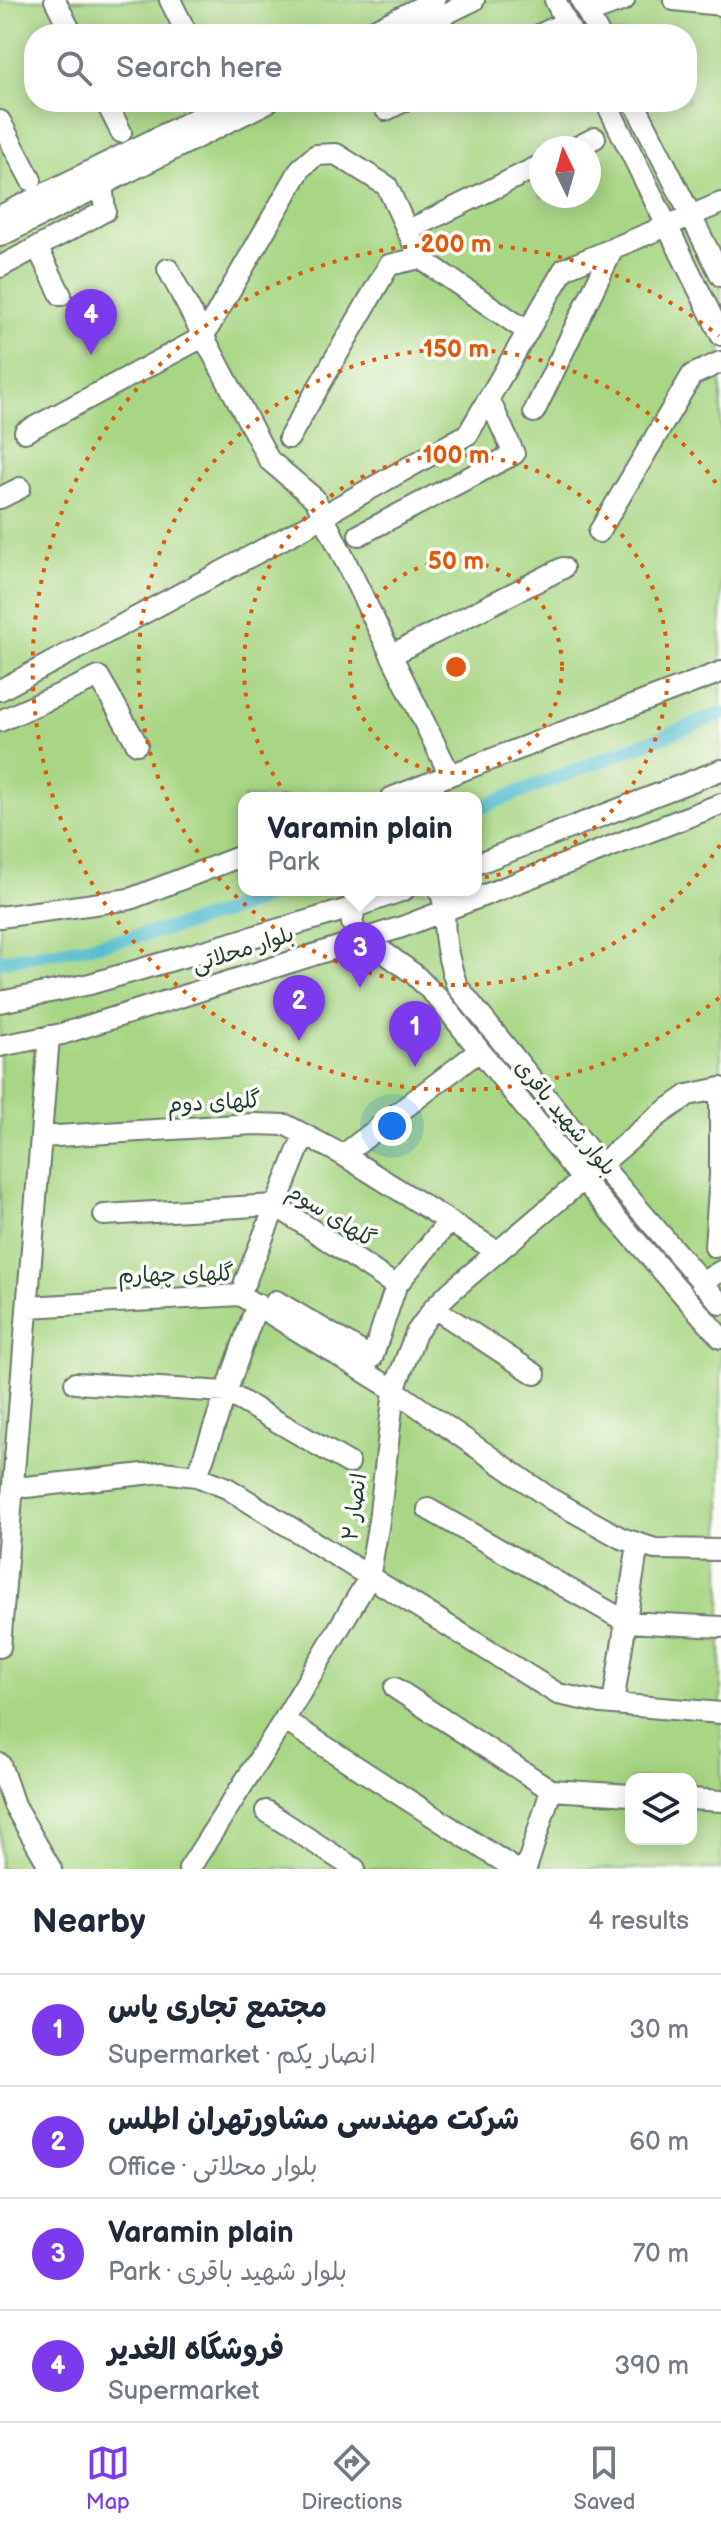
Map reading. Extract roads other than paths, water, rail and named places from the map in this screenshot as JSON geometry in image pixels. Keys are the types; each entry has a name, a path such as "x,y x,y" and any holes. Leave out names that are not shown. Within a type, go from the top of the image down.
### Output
{"street":[{"path":"55,0 67,24"},
{"path":"170,0 182,24"},
{"path":"386,24 435,0"},
{"path":"425,24 474,0"},
{"path":"555,0 567,24"},
{"path":"594,24 584,6 624,0"},
{"path":"674,0 721,5"},
{"path":"111,112 121,132"},
{"path":"0,216 209,112"},
{"path":"0,236 248,112"},
{"path":"611,112 721,335"},
{"path":"639,112 721,276"},
{"path":"0,121 31,180"},
{"path":"25,432 203,337 301,168 316,155 336,154 387,186 420,258 528,332"},
{"path":"407,231 529,171"},
{"path":"0,267 105,211 102,184"},
{"path":"0,690 324,517 468,434 564,269 721,203"},
{"path":"37,247 61,295"},
{"path":"534,412 612,251"},
{"path":"289,438 389,265 420,258"},
{"path":"168,269 269,460 315,499 450,775"},
{"path":"599,532 692,375 721,362"},
{"path":"359,535 514,454 489,399"},
{"path":"0,498 20,488"},
{"path":"391,655 563,568"},
{"path":"406,792 721,672"},
{"path":"0,721 99,677 137,744"},
{"path":"482,862 721,770"},
{"name":"بلوار محلاتی","path":"0,1046 49,1036 443,912 721,804"},
{"path":"0,917 130,899 238,857"},
{"name":"بلوار محلاتی","path":"0,1002 90,984 387,896"},
{"name":"بلوار شهید باقری","path":"442,896 448,956 457,986 600,1164 721,1304"},
{"path":"355,907 352,923 356,932 364,937"},
{"name":"بلوار شهید باقری","path":"364,937 414,974 438,998 582,1179 721,1338"},
{"path":"0,1647 49,1036"},
{"path":"343,1155 479,1051"},
{"path":"686,1264 718,1247 721,1088"},
{"name":"انصار ۲","path":"189,1869 284,1720 369,1578 394,1390 416,1333 434,1308 658,1116 688,1095 721,1088"},
{"name":"گلهای دوم","path":"41,1137 254,1124 286,1125 343,1155 498,1252"},
{"path":"245,1282 304,1135"},
{"name":"گلهای سوم","path":"104,1215 275,1205 396,1286"},
{"path":"88,1291 245,1282 372,1358 396,1286 449,1221"},
{"path":"701,1283 721,1271"},
{"name":"گلهای چهارم","path":"28,1307 212,1294 240,1295 394,1390 551,1499 621,1538 655,1549 721,1550"},
{"path":"197,1476 257,1304"},
{"path":"434,1308 535,1374"},
{"path":"75,1383 226,1392 349,1463"},
{"path":"14,1485 26,1487 162,1472 197,1476 227,1488 558,1694 613,1704 721,1713"},
{"path":"428,1509 627,1622 721,1627"},
{"path":"613,1704 638,1544"},
{"path":"395,1688 551,1790 625,1795"},
{"path":"284,1720 515,1869"},
{"path":"0,1764 14,1805 51,1869"},
{"path":"526,1869 551,1790"},
{"path":"697,1799 721,1801"},
{"path":"266,1811 355,1869"}],"waterway":[{"path":"482,807 721,714"},
{"path":"0,961 180,926 269,896"}],"place":[{"name":"فروشگاه الغدیر","path":"91,355"},
{"name":"Varamin plain","path":"360,988"},
{"name":"شرکت مهندسی مشاورتهران اطلس","path":"299,1041"},
{"name":"مجتمع تجاری یاس","path":"415,1067"}]}
